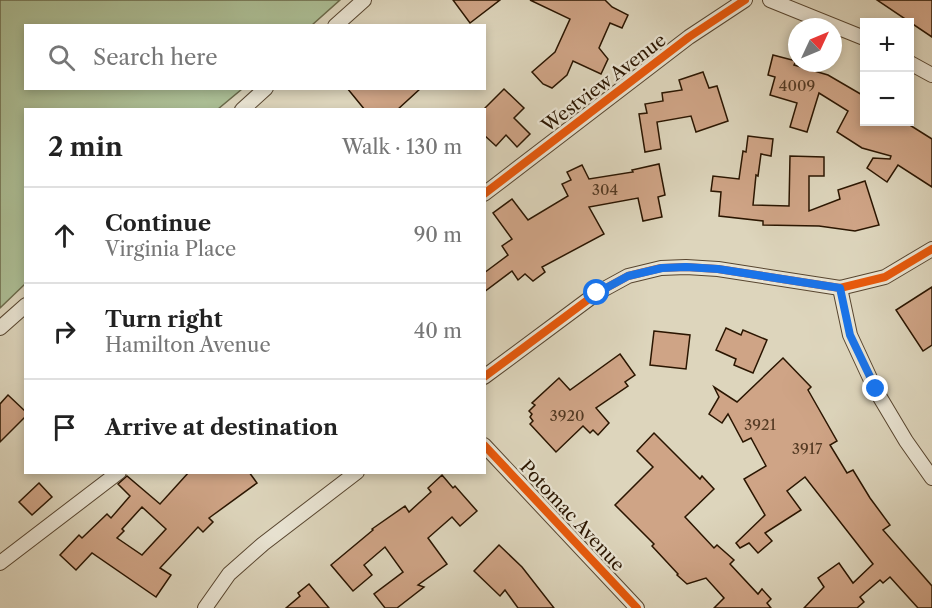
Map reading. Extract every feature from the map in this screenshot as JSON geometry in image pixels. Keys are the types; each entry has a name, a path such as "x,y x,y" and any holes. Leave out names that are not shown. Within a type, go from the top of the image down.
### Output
{"street":[{"path":"338,24 364,0"},
{"name":"Westview Avenue","path":"486,192 689,37 745,0"},
{"path":"770,0 860,36"},
{"path":"914,66 932,75"},
{"path":"244,108 264,90"},
{"path":"486,376 597,293 628,276 662,268 686,267 718,269 840,288 885,277 932,249"},
{"path":"840,288 850,335 865,367 906,441 932,478"},
{"path":"0,328 24,307"},
{"name":"Potomac Avenue","path":"486,447 637,608"},
{"path":"0,563 116,474"},
{"path":"206,608 229,574 263,544 354,474"}],"green space":[{"path":"0,0 340,0 313,24 24,24 24,90 241,90 219,108 24,108 24,285 0,308"}],"building":[{"path":"453,0 500,0 470,23"},
{"path":"530,0 605,0 612,7 628,15 622,28 610,23 599,48 608,59 601,74 573,61 567,75 552,88 543,84 532,72 555,52 570,19"},
{"path":"877,0 932,0 932,37 914,25 914,18 904,18"},
{"path":"773,55 788,59 788,72 818,72 828,75 860,94 860,126 911,126 932,139 932,187 898,165 887,182 867,168 873,158 890,159 891,156 862,148 837,132 848,111 819,93 807,132 790,127 797,103 770,95 775,77 768,75"},
{"path":"703,72 709,88 717,86 728,121 696,132 691,116 657,122 661,149 645,152 639,114 647,113 645,104 663,101 662,93 682,90 679,80"},
{"path":"504,89 524,108 514,118 530,134 517,147 506,135 496,146 486,137 485,108"},
{"path":"349,90 419,90 399,108 363,108"},
{"path":"748,136 773,139 771,156 761,154 753,205 789,206 790,156 824,157 824,176 809,176 809,211 840,199 838,190 865,181 879,225 855,231 819,226 763,225 763,221 719,216 721,192 711,191 713,176 739,179 743,151 746,152"},
{"path":"659,164 665,195 658,197 662,217 643,221 638,198 589,207 604,234 542,267 545,272 533,281 525,274 518,280 512,271 486,290 486,272 508,255 502,246 512,239 493,213 512,199 528,220 568,196 562,184 571,180 567,172 582,165 589,179 633,172 632,170"},
{"path":"932,287 932,345 923,351 896,310"},
{"path":"726,328 741,335 743,330 767,340 753,373 734,365 736,359 716,350"},
{"path":"654,331 690,335 686,369 650,365"},
{"path":"620,354 635,375 625,382 628,386 596,408 609,423 598,435 593,430 590,433 583,426 556,452 530,424 533,421 529,411 535,405 532,403 559,378 570,390"},
{"path":"783,358 811,387 808,390 837,441 830,445 847,473 853,470 890,525 883,530 932,586 932,608 918,608 890,577 883,583 880,580 860,597 864,602 857,608 804,608 824,587 818,578 839,563 853,583 873,564 805,477 787,491 801,510 765,533 772,541 758,553 749,543 740,548 736,543 765,515 744,479 766,466 751,438 743,442 728,414 722,423 709,414 719,397 714,387 737,402"},
{"path":"8,395 24,410 24,418 0,442 0,404"},
{"path":"654,433 700,479 702,476 714,489 685,517 714,548 717,545 734,560 730,564 758,594 762,589 771,599 767,603 771,608 714,608 724,598 706,578 687,584 652,546 654,544 615,505 653,467 637,451"},
{"path":"187,474 250,474 257,483 209,518 213,522 203,532 198,527 160,568 171,575 156,597 92,553 76,570 60,555 79,535 82,538 107,514 111,518 130,496 118,484 127,476 160,504","holes":["142,507 166,529 142,555 117,538"]},
{"path":"442,475 477,511 460,526 452,517 428,538 447,564 418,585 424,587 397,608 385,608 374,594 403,572 385,547 364,565 372,575 353,591 331,565 372,529 405,506 409,512 431,492 428,488"},
{"path":"39,483 52,497 32,515 19,502"},
{"path":"499,545 522,567 554,608 518,608 505,590 500,596 474,571"},
{"path":"309,584 329,608 286,608 300,596 298,593"}],"cycle path":[{"path":"486,192 689,37 745,0"},
{"path":"486,376 597,293 628,276 661,268 686,267 718,269 840,288 885,277 932,249"},
{"path":"486,447 637,608"}],"route":[{"path":"597,293 628,276 662,268 686,267 718,269 840,288 850,335 876,389"}]}
